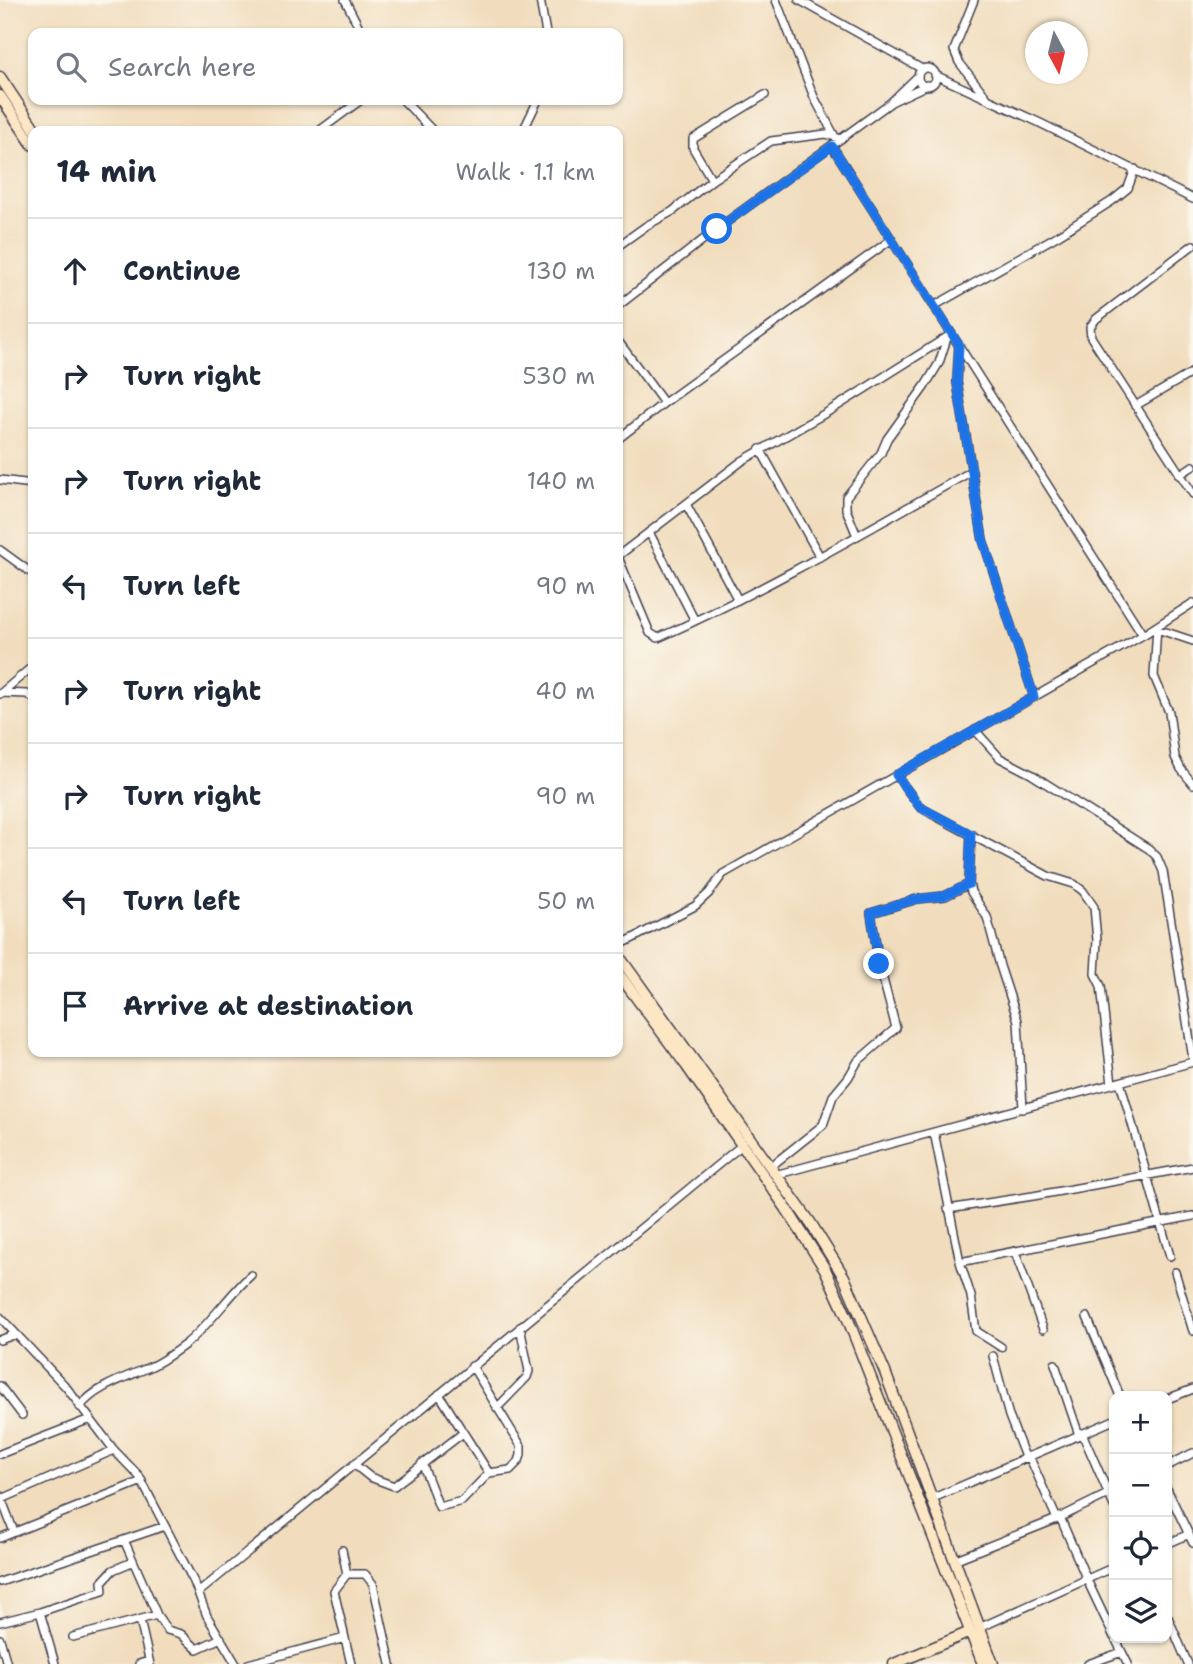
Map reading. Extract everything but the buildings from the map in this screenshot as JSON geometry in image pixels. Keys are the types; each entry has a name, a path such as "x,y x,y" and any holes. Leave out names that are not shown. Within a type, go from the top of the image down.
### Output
{"main road":[{"path":"0,78 33,126"},
{"path":"0,96 28,138"},
{"path":"623,962 810,1222 844,1277 885,1372 954,1560 983,1664"},
{"path":"623,980 741,1144 815,1253 843,1307 930,1525 975,1630 993,1664"},
{"path":"894,1664 975,1630"}],"street":[{"path":"345,0 359,28"},
{"path":"540,0 545,28"},
{"path":"776,0 814,97 834,135"},
{"path":"799,0 920,73"},
{"path":"974,0 954,50 959,62 987,99"},
{"path":"623,302 717,229 890,103 920,73 930,69 935,75 1193,199"},
{"path":"920,73 919,82 927,85"},
{"path":"890,103 934,81 935,75"},
{"path":"712,180 693,148 693,139 765,95"},
{"path":"326,126 353,105"},
{"path":"408,105 428,126"},
{"path":"525,126 536,105"},
{"path":"623,242 673,211 712,180 771,141 811,135 834,135 841,139"},
{"path":"832,146 934,306 950,336 959,345 1143,635"},
{"path":"934,306 1057,236 1112,201 1128,188 1135,169"},
{"path":"623,435 891,239"},
{"path":"1193,245 1096,319 1090,327 1091,337 1193,494"},
{"path":"623,552 760,449 831,410 950,336"},
{"path":"856,536 846,509 846,497 881,453 887,439 925,386 939,363 950,336"},
{"path":"959,345 957,382 983,540 1034,697"},
{"path":"623,348 664,403"},
{"path":"1135,406 1193,372"},
{"path":"760,449 820,557"},
{"path":"1179,475 1193,466"},
{"path":"623,568 650,634 654,637 738,600 972,471"},
{"path":"0,480 28,483"},
{"path":"686,504 738,600"},
{"path":"649,532 695,621"},
{"path":"0,550 28,571"},
{"path":"623,943 695,906 723,874 1157,627 1193,603"},
{"path":"1157,627 1193,641"},
{"path":"1157,627 1154,676 1169,712 1175,757 1193,783"},
{"path":"0,693 28,670"},
{"path":"0,693 28,695"},
{"path":"772,1171 1023,1109 1193,1060 1163,871 1157,857 1031,774 1000,758 975,730"},
{"path":"896,775 920,807 1048,876 1074,884 1090,899 1094,907 1097,940 1095,974 1101,986 1116,1083 1170,1256"},
{"path":"971,834 969,884 987,917 1018,1021 1023,1109"},
{"path":"772,1171 823,1125 834,1096 858,1062 896,1028 879,964 871,913 917,899 944,896 969,884"},
{"path":"934,1132 948,1209 971,1296 976,1331 1001,1347"},
{"path":"198,1593 741,1144"},
{"path":"948,1209 1193,1167"},
{"path":"960,1262 1193,1216"},
{"path":"1015,1252 1043,1329"},
{"path":"1175,1272 1193,1331"},
{"path":"80,1407 109,1386 147,1369 187,1343 251,1275"},
{"path":"0,1317 66,1387 114,1450 127,1461 142,1481 207,1616 236,1664"},
{"path":"1087,1317 1118,1391"},
{"path":"497,1408 527,1377 529,1371 520,1327"},
{"path":"0,1340 16,1334"},
{"path":"993,1356 1009,1416 1109,1626"},
{"path":"1055,1364 1081,1434 1109,1489"},
{"path":"422,1463 439,1507 462,1500 489,1473 510,1470 521,1455 521,1446 472,1366"},
{"path":"0,1386 22,1415"},
{"path":"1172,1397 1193,1389"},
{"path":"439,1394 489,1473"},
{"path":"0,1454 90,1419"},
{"path":"932,1499 1109,1422"},
{"path":"355,1465 370,1477 394,1486 463,1433"},
{"path":"14,1532 1,1497 114,1450"},
{"path":"1172,1464 1193,1453"},
{"path":"0,1538 142,1481"},
{"path":"954,1560 1059,1518 1109,1494"},
{"path":"1172,1498 1190,1530 1193,1543"},
{"path":"0,1582 165,1526"},
{"path":"1172,1541 1190,1530"},
{"path":"124,1540 157,1615 167,1630 181,1634 197,1649 221,1639"},
{"path":"342,1550 347,1574 334,1591 351,1664"},
{"path":"0,1622 103,1591 102,1582 113,1570 132,1562"},
{"path":"975,1630 1109,1569"},
{"path":"347,1574 365,1574 373,1584 391,1664"},
{"path":"40,1612 55,1664"},
{"path":"73,1637 157,1615"},
{"path":"139,1664 149,1662 140,1620"},
{"path":"1172,1627 1188,1664"},
{"path":"248,1664 345,1638"},
{"path":"0,1639 7,1664"},
{"path":"1117,1643 1128,1664"},
{"path":"1088,1664 1122,1652"}],"route":[{"path":"717,229 832,146 959,345 957,382 983,540 1034,697 896,775 920,807 971,834 969,884 944,896 917,899 871,913 879,964"}]}
